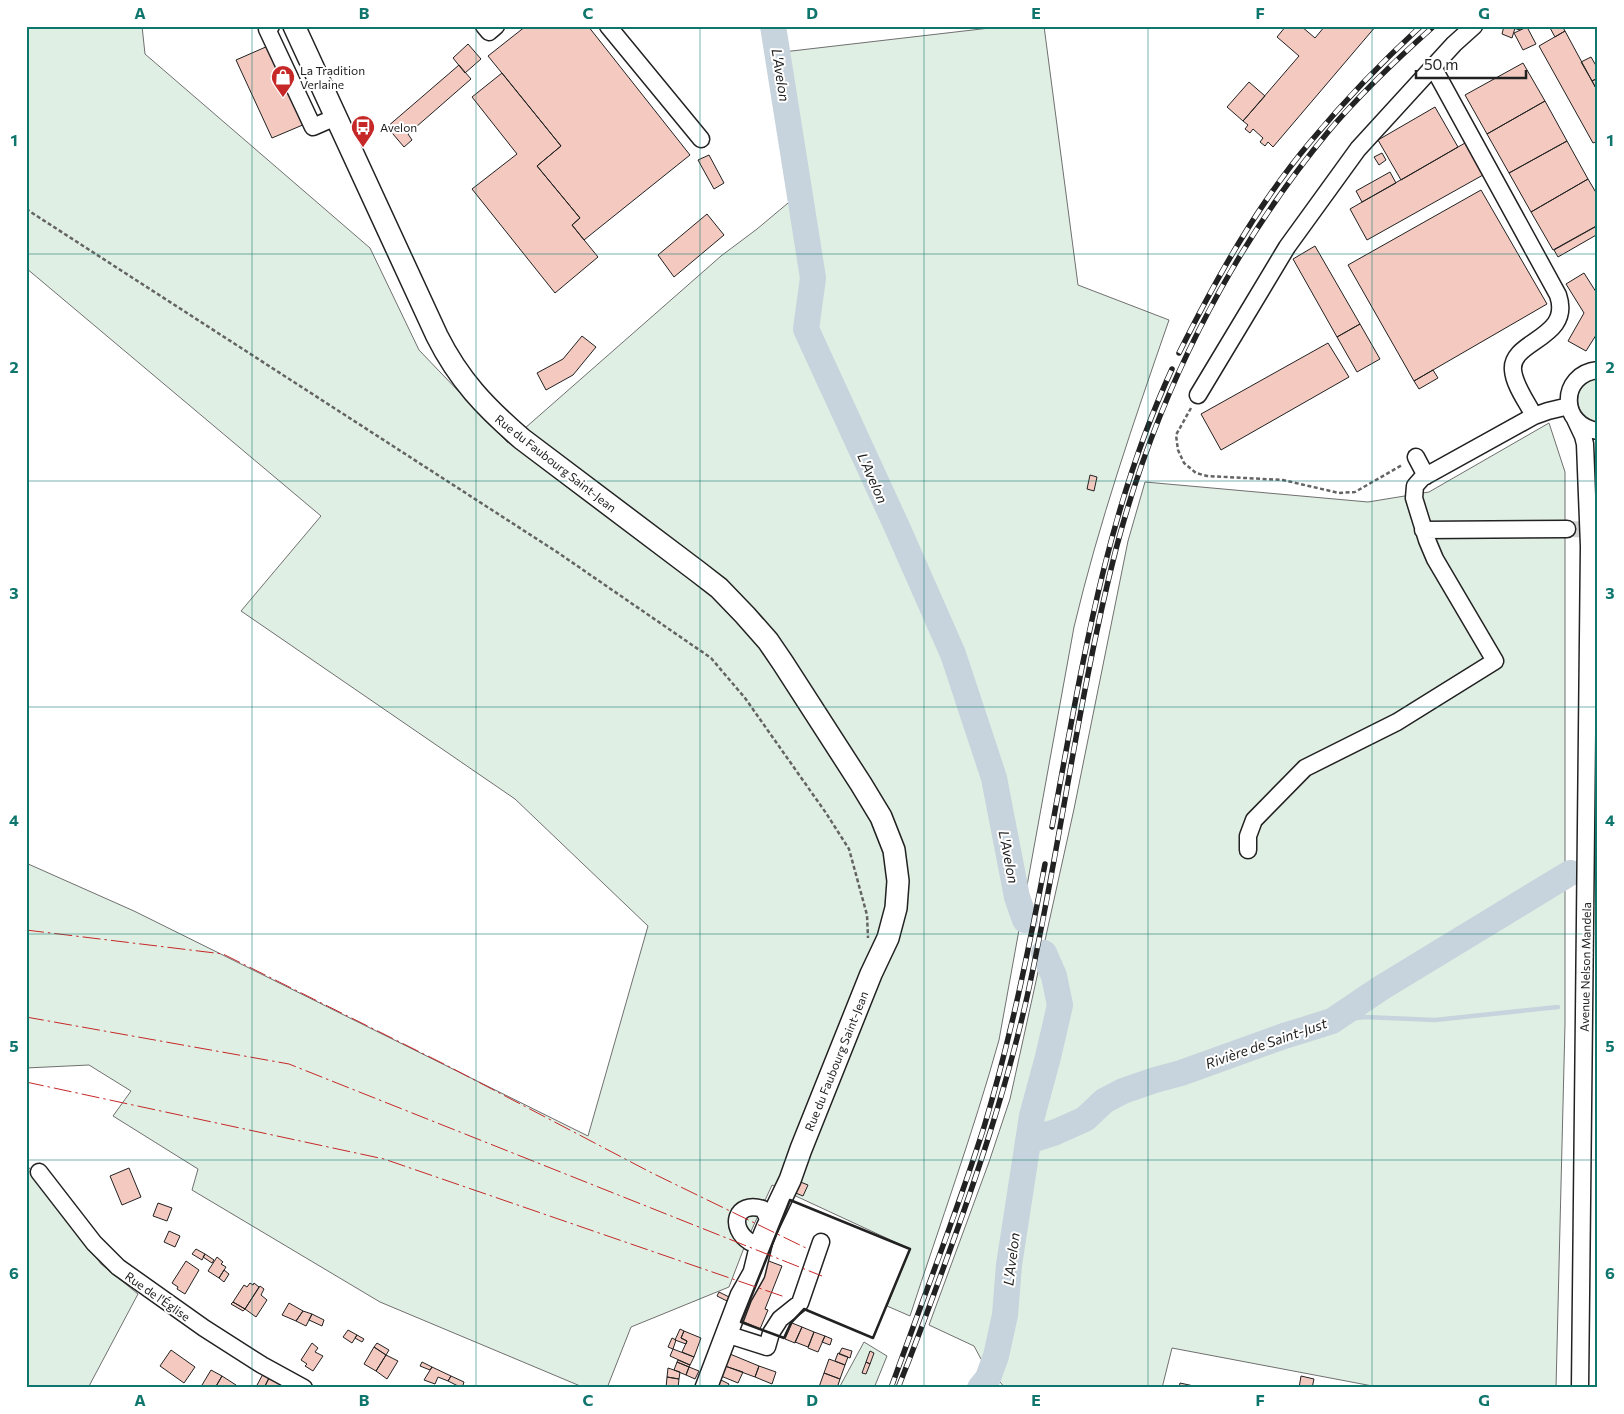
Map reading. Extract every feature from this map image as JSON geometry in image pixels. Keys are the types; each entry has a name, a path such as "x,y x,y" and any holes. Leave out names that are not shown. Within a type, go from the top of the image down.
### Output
{"main road":[{"name":"Rue du Faubourg Saint-Jean","path":"294,26 437,336 448,358 469,388 496,417 527,443 723,593 746,615 768,642 816,716 870,822 886,866 886,904 871,974 800,1149 788,1185 765,1217 754,1227 741,1296 706,1388"},
{"name":"Rue du Faubourg Saint-Jean","path":"741,1296 754,1273 765,1217"}],"street":[{"path":"271,26 267,29 312,126 336,117"},
{"path":"484,26 489,32 496,26"},
{"path":"608,26 701,139"},
{"path":"1198,395 1295,236 1366,139 1454,44 1474,26"},
{"path":"1433,67 1560,302 1561,310 1557,322 1519,353 1513,364 1512,369 1516,382 1534,416"},
{"path":"1598,363 1591,372 1579,378 1572,386 1569,396 1572,412 1586,428 1598,431"},
{"path":"1248,850 1248,836 1254,820 1305,768 1397,722 1495,661 1435,559 1423,530 1415,504 1414,492 1418,482 1426,476 1534,416 1548,411 1572,412"},
{"name":"Avenue Nelson Mandela","path":"1572,412 1585,444 1589,546 1580,1388"},
{"path":"1416,457 1426,476"},
{"name":"Avenue Nelson Mandela","path":"1589,546 1598,471"},
{"path":"1423,530 1567,530"},
{"name":"Rue de l'Église","path":"39,1172 94,1243 118,1267 212,1333 262,1365 304,1388"},
{"path":"726,1334 767,1347 771,1333 780,1319 800,1303 821,1242"}],"path":[{"path":"26,209 557,552 710,658 745,698 849,849 867,915 869,944"},
{"path":"1198,395 1176,435 1178,450 1184,463 1196,473 1207,476 1283,480 1339,493 1354,492 1416,457"}],"green space":[{"path":"26,26 142,26 145,54 370,248 419,350 508,443 721,256 800,193 783,52 1007,26 1044,26 1078,285 1169,320 1106,510 1074,627 999,1040 910,1316 887,1306 910,1249 772,1185 747,1240 729,1287 631,1327 607,1388 585,1388 380,1302 192,1190 198,1169 113,1116 131,1091 89,1065 26,1068 26,863 134,911 588,1136 648,926 515,799 241,611 321,516 26,268"},
{"path":"1593,379 1598,379 1598,422 1584,415 1578,402 1581,389"},
{"path":"1549,423 1565,472 1565,1024 1556,1388 1383,1388 1172,1348 1162,1388 1005,1388 981,1359 974,1346 929,1325 1010,1099 1074,809 1128,541 1145,482 1368,502 1429,492"},
{"path":"26,1164 62,1209 101,1264 138,1294 88,1388 26,1388"},
{"path":"864,1342 887,1356 874,1388 839,1388"}],"building":[{"path":"526,26 588,26 690,155 584,240 572,225 580,218 537,166 561,146 488,56"},
{"path":"1286,26 1301,26 1315,38 1325,26 1376,26 1273,147 1268,142 1265,146 1260,142 1263,138 1253,129 1250,133 1245,129 1248,125 1243,121 1299,56 1277,37"},
{"path":"1504,26 1515,28 1512,38 1502,34"},
{"path":"1506,26 1521,26 1520,30"},
{"path":"1549,26 1562,26 1565,31 1555,37"},
{"path":"1527,27 1536,44 1523,50 1514,33"},
{"path":"1565,31 1598,92 1598,141 1593,143 1539,46"},
{"path":"468,44 481,59 465,73 453,58"},
{"path":"268,46 305,124 272,138 236,60"},
{"path":"1591,57 1598,69 1598,78 1592,81 1581,62"},
{"path":"1523,63 1545,101 1487,134 1465,95"},
{"path":"459,65 471,79 408,134 412,140 404,147 387,127"},
{"path":"502,73 561,146 537,166 580,218 572,225 598,257 555,293 472,189 517,154 472,97"},
{"path":"1598,78 1598,92 1592,81"},
{"path":"1249,82 1265,96 1243,121 1227,107"},
{"path":"1545,101 1567,141 1509,173 1487,134"},
{"path":"1435,107 1458,147 1401,180 1378,140"},
{"path":"1567,141 1588,179 1531,212 1509,173"},
{"path":"1465,143 1483,175 1367,240 1350,209"},
{"path":"1382,153 1386,160 1379,165 1374,157"},
{"path":"709,155 724,183 714,189 698,160"},
{"path":"1390,172 1396,183 1362,202 1356,191"},
{"path":"1588,179 1598,196 1598,225 1553,250 1531,212"},
{"path":"1481,190 1547,304 1414,381 1348,265"},
{"path":"707,214 724,235 674,277 658,255"},
{"path":"1595,227 1598,234 1558,257 1554,250"},
{"path":"1315,246 1360,324 1337,337 1293,259"},
{"path":"1584,273 1598,295 1598,332 1586,351 1568,341 1584,313 1566,284"},
{"path":"1360,324 1380,359 1357,372 1337,337"},
{"path":"582,336 596,347 573,375 546,390 537,373 563,359"},
{"path":"1328,343 1349,377 1221,450 1201,414"},
{"path":"1433,370 1438,378 1419,389 1414,381"},
{"path":"1090,475 1097,477 1094,491 1087,489"},
{"path":"129,1168 141,1197 122,1205 110,1176"},
{"path":"798,1181 808,1185 803,1196 793,1192"},
{"path":"158,1203 172,1208 167,1221 153,1216"},
{"path":"169,1231 180,1236 175,1247 164,1242"},
{"path":"196,1249 205,1254 202,1260 192,1254"},
{"path":"205,1254 214,1260 212,1263 203,1257"},
{"path":"217,1257 223,1262 221,1264 226,1267 219,1278 208,1271"},
{"path":"766,1260 782,1266 765,1309 768,1310 760,1329 742,1321"},
{"path":"186,1261 199,1270 185,1294 172,1283"},
{"path":"224,1270 229,1274 224,1282 219,1278"},
{"path":"250,1283 253,1285 254,1283 259,1287 245,1309 233,1302 244,1285 247,1287"},
{"path":"260,1286 264,1289 261,1295 267,1300 256,1317 245,1309"},
{"path":"719,1292 729,1297 727,1301 717,1296"},
{"path":"233,1302 245,1309 243,1311 231,1304"},
{"path":"289,1303 303,1311 296,1321 282,1315"},
{"path":"303,1311 312,1314 306,1326 296,1321"},
{"path":"312,1314 324,1320 322,1326 309,1320"},
{"path":"792,1323 802,1327 795,1343 785,1339"},
{"path":"802,1327 814,1332 808,1347 795,1342"},
{"path":"680,1329 684,1331 681,1338 687,1341 686,1344 675,1340"},
{"path":"348,1330 357,1335 352,1343 343,1337"},
{"path":"684,1331 701,1338 694,1357 682,1352 687,1341 681,1338"},
{"path":"814,1332 825,1336 818,1352 808,1348"},
{"path":"357,1335 364,1339 362,1342 355,1338"},
{"path":"825,1336 832,1339 830,1345 822,1342"},
{"path":"672,1338 676,1340 673,1349 668,1347"},
{"path":"312,1343 318,1348 315,1352 323,1356 313,1371 305,1366 307,1364 301,1360"},
{"path":"377,1343 389,1350 386,1355 374,1347"},
{"path":"374,1347 386,1355 376,1371 364,1364"},
{"path":"842,1348 852,1351 850,1358 839,1354"},
{"path":"673,1349 694,1357 690,1365 670,1356"},
{"path":"171,1350 195,1367 184,1383 160,1366"},
{"path":"870,1351 874,1353 870,1364 866,1362"},
{"path":"838,1353 848,1357 845,1365 835,1361"},
{"path":"730,1354 759,1366 755,1377 725,1366"},
{"path":"386,1355 398,1361 387,1379 376,1371"},
{"path":"829,1359 845,1365 840,1379 824,1373"},
{"path":"678,1360 690,1365 689,1367 677,1362"},
{"path":"422,1362 432,1367 430,1370 420,1366"},
{"path":"677,1362 689,1367 686,1375 674,1370"},
{"path":"866,1362 870,1364 866,1374 862,1373"},
{"path":"725,1366 743,1372 738,1383 721,1376"},
{"path":"759,1366 776,1372 772,1384 755,1377"},
{"path":"432,1367 451,1376 448,1381 438,1377 435,1384 424,1380"},
{"path":"689,1367 699,1371 695,1379 686,1375"},
{"path":"668,1368 680,1372 679,1379 667,1377"},
{"path":"211,1370 222,1376 215,1388 206,1388 202,1385"},
{"path":"824,1373 840,1379 837,1388 819,1387"},
{"path":"263,1374 269,1378 264,1388 257,1388 256,1387"},
{"path":"222,1376 236,1385 234,1388 215,1388"},
{"path":"451,1376 464,1382 462,1388 448,1381"},
{"path":"1301,1376 1314,1379 1312,1388 1299,1388"},
{"path":"667,1377 679,1379 678,1388 666,1388"},
{"path":"269,1378 288,1388 264,1388"},
{"path":"719,1379 729,1384 727,1388 716,1388"},
{"path":"1180,1383 1203,1388 1179,1388"}],"waterway":[{"name":"L'Avelon","path":"773,26 813,278 806,329 953,654 994,778 1017,897 1025,920"},
{"name":"Rivière de Saint-Just","path":"1028,1141 1056,1132 1085,1119 1104,1101 1123,1091 1332,1021 1381,988 1570,873"},
{"name":"L'Avelon","path":"980,1388 988,1378 996,1356 1005,1315 1009,1265 1032,1116 1060,1005 1054,976 1044,953"},
{"path":"1332,1021 1365,1017 1435,1020 1558,1007"}],"tunnel":[{"path":"1567,529 1598,530"}],"railway":[{"path":"1179,353 1239,243 1291,165 1350,96 1421,26"},
{"path":"898,1388 967,1202 1010,1066 1039,941 1080,717 1103,605 1132,492 1152,437 1174,382 1200,329 1258,227 1292,178 1340,118 1379,77 1434,26"},
{"path":"1052,827 1085,652 1112,537 1129,480 1149,424 1172,369"},
{"path":"891,1388 984,1127 1018,997 1045,864"}],"wall":[{"path":"790,1200 910,1249 873,1338 804,1309 791,1323 784,1338 741,1322 790,1200"}],"power":[{"path":"26,930 223,954 446,1065 650,1172 806,1248"},
{"path":"26,1017 289,1064 822,1276"},
{"path":"26,1082 384,1159 785,1297"}],"place":[{"name":"La Tradition Verlaine","path":"283,98"},
{"name":"Avelon","path":"363,148"}]}
